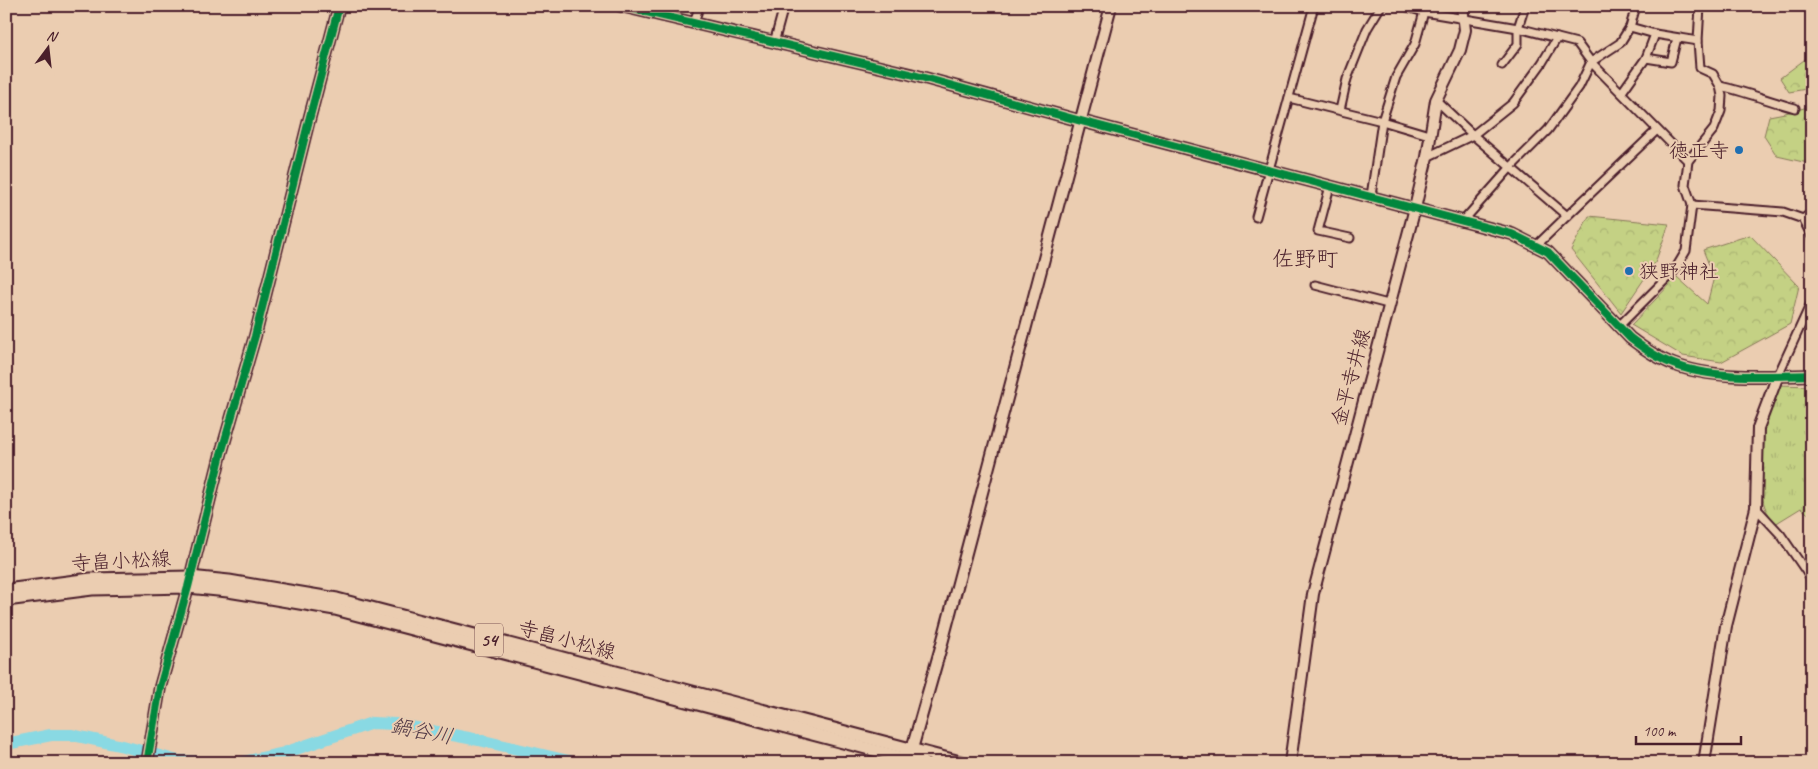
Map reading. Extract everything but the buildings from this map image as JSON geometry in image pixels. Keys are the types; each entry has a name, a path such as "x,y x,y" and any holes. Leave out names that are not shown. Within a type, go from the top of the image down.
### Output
{"main road":[{"name":"寺畠小松線","path":"6,590 91,578 189,582"},
{"name":"寺畠小松線","path":"6,600 92,588 229,580 337,599 910,754 964,763"},
{"name":"寺畠小松線","path":"910,754 923,763"}],"street":[{"path":"147,763 160,687 189,582 224,442 255,336 339,6"},
{"path":"622,6 910,74 1080,121 1512,234 1537,245 1558,260 1618,327 1641,347 1671,364 1690,370 1721,374 1812,375"},
{"path":"694,24 699,6"},
{"path":"774,43 784,6"},
{"path":"910,754 941,647 1111,6"},
{"path":"1256,217 1314,6"},
{"path":"1340,110 1347,79 1367,29 1381,6"},
{"path":"1404,6 1413,7 1424,12 1518,28 1577,43 1591,62 1688,161"},
{"name":"金平寺井線","path":"1290,763 1313,594 1388,304 1415,208 1427,157 1436,100 1460,50 1466,30 1462,6"},
{"path":"1502,65 1518,44 1518,28 1525,6"},
{"path":"1464,220 1511,167 1548,130 1578,87 1591,62 1620,43 1630,27 1636,6"},
{"path":"1618,327 1674,271 1686,251 1692,205 1685,185 1688,161 1714,128 1721,111 1722,96 1720,86 1714,74 1700,68 1698,41 1700,6"},
{"path":"1371,196 1382,121 1396,76 1415,44 1424,12"},
{"path":"1630,27 1656,34 1698,41"},
{"path":"1622,92 1646,58 1656,34"},
{"path":"1427,157 1473,135 1513,102 1542,64 1557,38"},
{"path":"1646,58 1671,62 1676,38"},
{"path":"1720,86 1746,92 1762,99 1795,108"},
{"path":"1289,98 1382,121 1429,135"},
{"path":"1436,100 1473,135 1567,216"},
{"path":"1537,245 1657,130"},
{"path":"1330,186 1318,231 1350,238"},
{"path":"1692,205 1783,212 1803,219 1812,237"},
{"path":"1803,219 1812,212"},
{"path":"1315,285 1388,304"},
{"path":"1704,763 1726,626 1756,508 1758,428 1778,375 1810,311 1812,301"},
{"path":"1756,508 1781,535 1812,580"}],"green space":[{"path":"1812,54 1812,88 1789,92 1780,78"},
{"path":"1812,106 1812,164 1777,156 1764,136 1769,116"},
{"path":"1589,216 1669,224 1655,263 1621,313 1571,250"},
{"path":"1750,235 1799,286 1790,324 1721,362 1683,356 1631,325 1677,277 1707,304 1714,277 1703,250"},
{"path":"1780,385 1812,386 1812,517 1801,508 1775,524 1764,503 1762,447 1765,421"}],"waterway":[{"name":"鍋谷川","path":"239,763 284,753 372,723 395,724 479,740 577,763"},
{"name":"鍋谷川","path":"6,744 51,735 72,735 178,761 218,763"}],"cycle path":[{"path":"147,763 160,687 188,587 221,454 255,336 339,6"},
{"path":"621,6 910,74 1512,234 1548,252 1630,338 1667,362 1706,373 1723,375 1812,375"}],"place":[{"name":"徳正寺","path":"1739,150"},
{"name":"狭野神社","path":"1629,271"}],"district":[{"name":"佐野町","path":"1305,259"}]}
